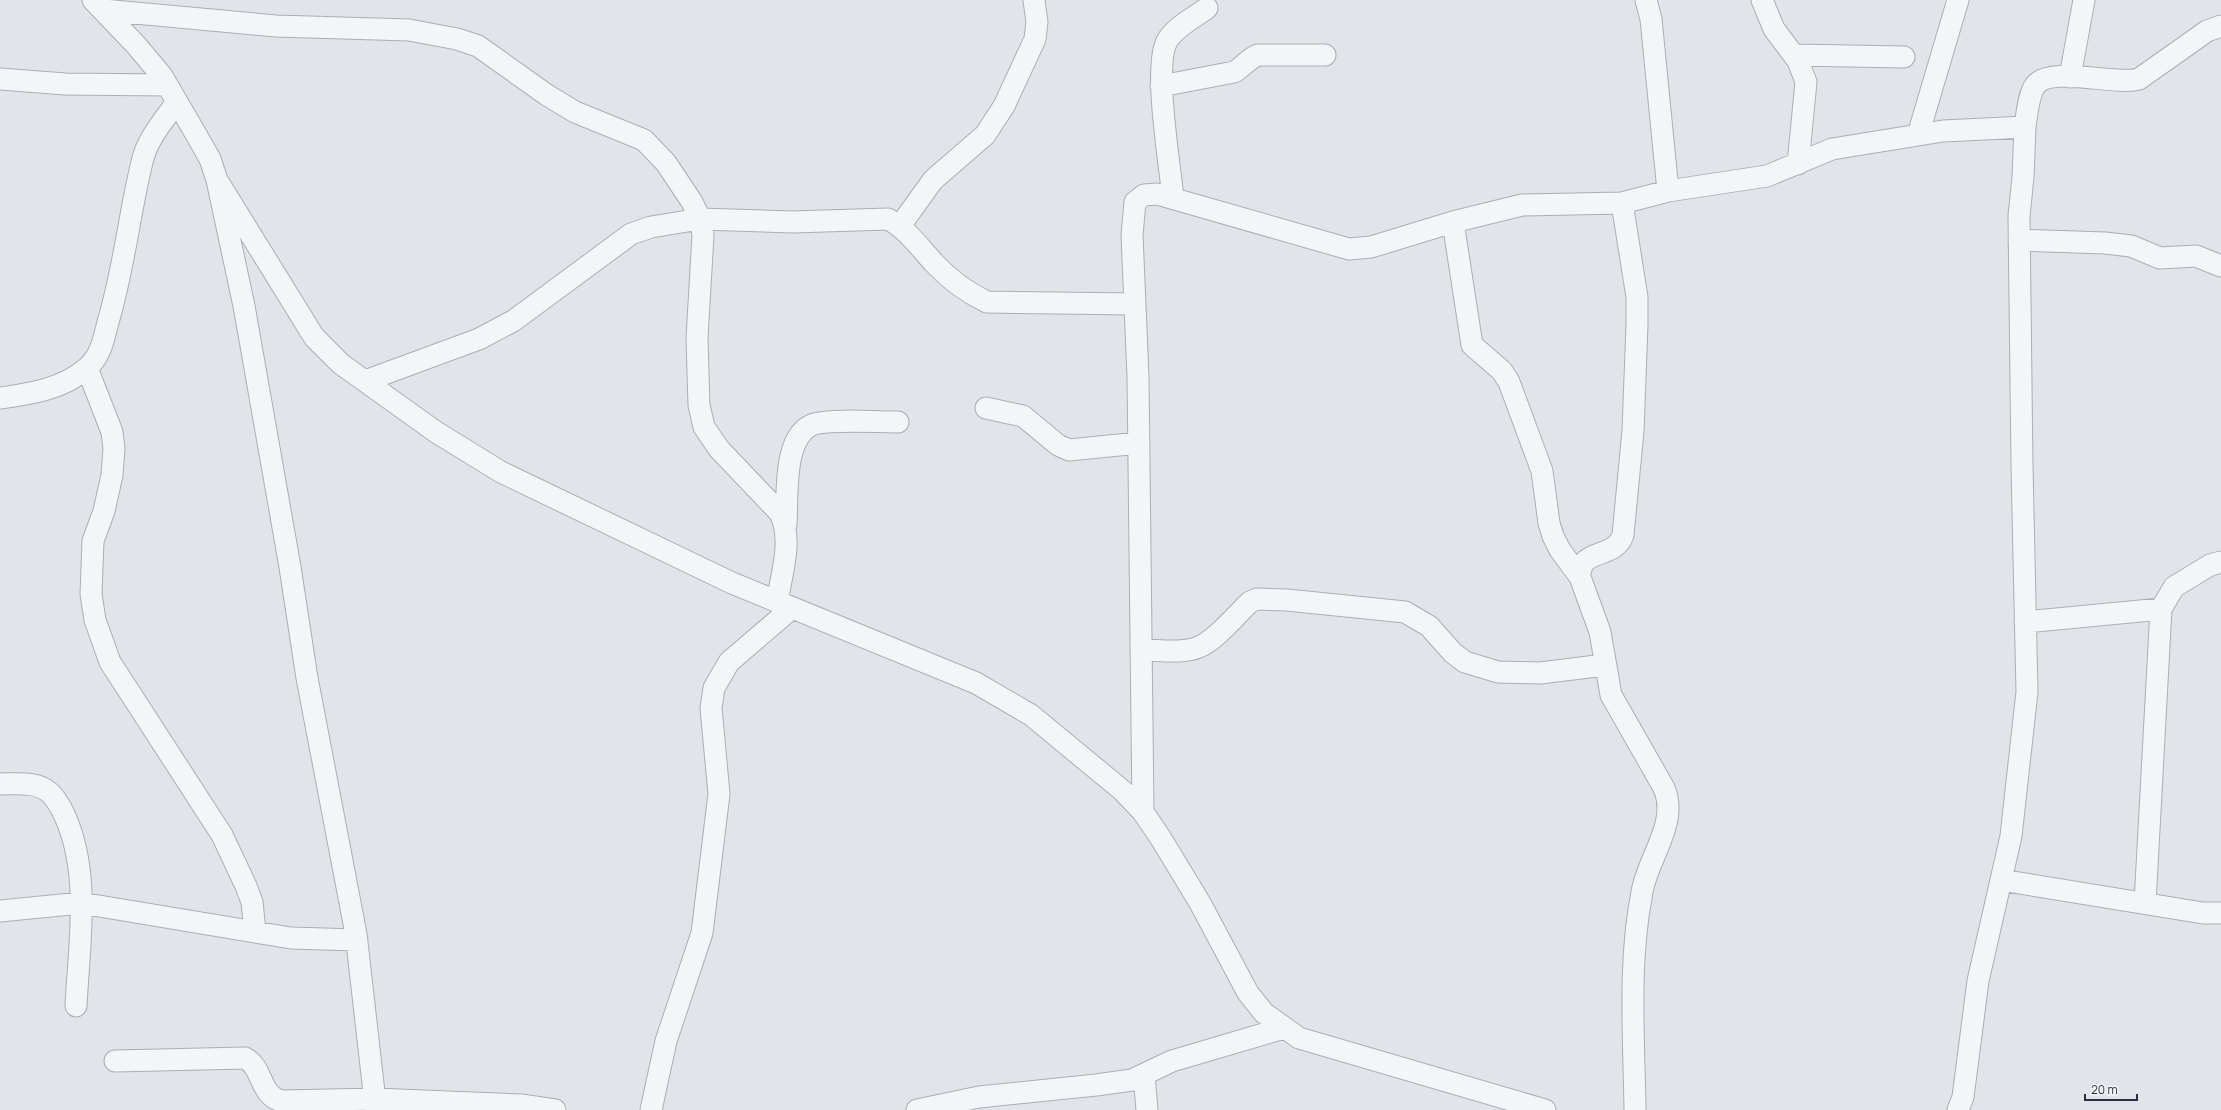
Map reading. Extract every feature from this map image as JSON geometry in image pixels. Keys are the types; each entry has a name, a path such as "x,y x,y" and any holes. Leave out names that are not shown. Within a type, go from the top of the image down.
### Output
{"street":[{"path":"900,226 933,180 984,135 1004,106 1034,39 1037,22 1034,0"},
{"path":"1646,0 1651,18 1668,191"},
{"path":"1762,0 1774,29 1794,55 1803,70 1806,82 1798,164"},
{"path":"1918,135 1958,0"},
{"path":"2070,77 2084,0"},
{"path":"98,5 136,45 172,94 210,160 217,180 244,306 290,567 307,678 357,940 375,1104"},
{"path":"98,5 276,26 409,30 457,39 478,46 547,95 576,112 644,140 666,163 692,202 700,219 703,235 697,338 699,405 704,427 719,449 780,512 786,525"},
{"path":"1173,198 1161,86 1161,69 1167,42 1172,34 1207,8"},
{"path":"1958,1110 1963,1097 1978,981 2011,836 2027,692 2019,240 2025,127 2031,94 2034,86 2048,78 2070,77 2129,82 2139,79 2207,31 2221,26"},
{"path":"1161,86 1234,72 1242,67 1252,57 1258,55 1325,55"},
{"path":"1794,55 1904,57"},
{"path":"0,79 172,94"},
{"path":"0,398 38,393 61,384 87,368 99,353 117,293 142,160 172,94"},
{"path":"1143,812 1139,443 1132,235 1135,202 1144,195 1157,194 1173,198 1349,249 1371,247 1453,222 1522,205 1622,203 1668,191 1767,176 1832,149 1943,131 2025,127"},
{"path":"217,180 314,337 341,364 436,432 501,472 732,583 976,683 1030,715 1123,791 1143,812 1200,903 1248,992 1264,1013 1284,1028 1299,1038 1544,1110"},
{"path":"1580,577 1580,568 1583,561 1614,548 1624,535 1632,431 1637,324 1636,298 1622,203"},
{"path":"365,381 479,339 513,321 631,234 651,227 700,219 793,222 873,218 888,219 900,226 954,282 970,294 987,302 1135,304"},
{"path":"1453,222 1472,345 1498,367 1509,382 1542,471 1549,523 1553,536 1580,577 1600,632 1611,695 1664,788 1669,800 1668,813 1661,839 1642,890 1634,946 1634,1110"},
{"path":"2019,240 2105,243 2131,246 2160,258 2196,256 2221,266"},
{"path":"87,368 112,432 114,448 112,475 104,511 93,541 91,594 95,620 110,662 222,835 252,902 255,931"},
{"path":"986,408 1023,416 1058,445 1069,450 1139,443"},
{"path":"651,1110 666,1041 702,933 719,794 711,708 714,688 729,662 785,605 786,525 790,460 798,435 815,424 898,422"},
{"path":"2145,903 2161,609 2174,587 2210,565 2221,562"},
{"path":"1141,650 1184,650 1208,643 1250,602 1257,599 1405,612 1429,626 1453,653 1465,662 1492,671 1540,673 1605,664"},
{"path":"2025,622 2161,609"},
{"path":"0,784 31,784 51,793 70,826 74,841 81,902 76,1006"},
{"path":"2001,880 2202,913 2221,913"},
{"path":"0,911 81,902 291,938 357,940"},
{"path":"917,1110 979,1097 1132,1080 1172,1060 1284,1028"},
{"path":"115,1061 245,1058 251,1061 264,1089 274,1100 375,1104 521,1105 555,1110"},
{"path":"1144,1075 1148,1110"}]}
